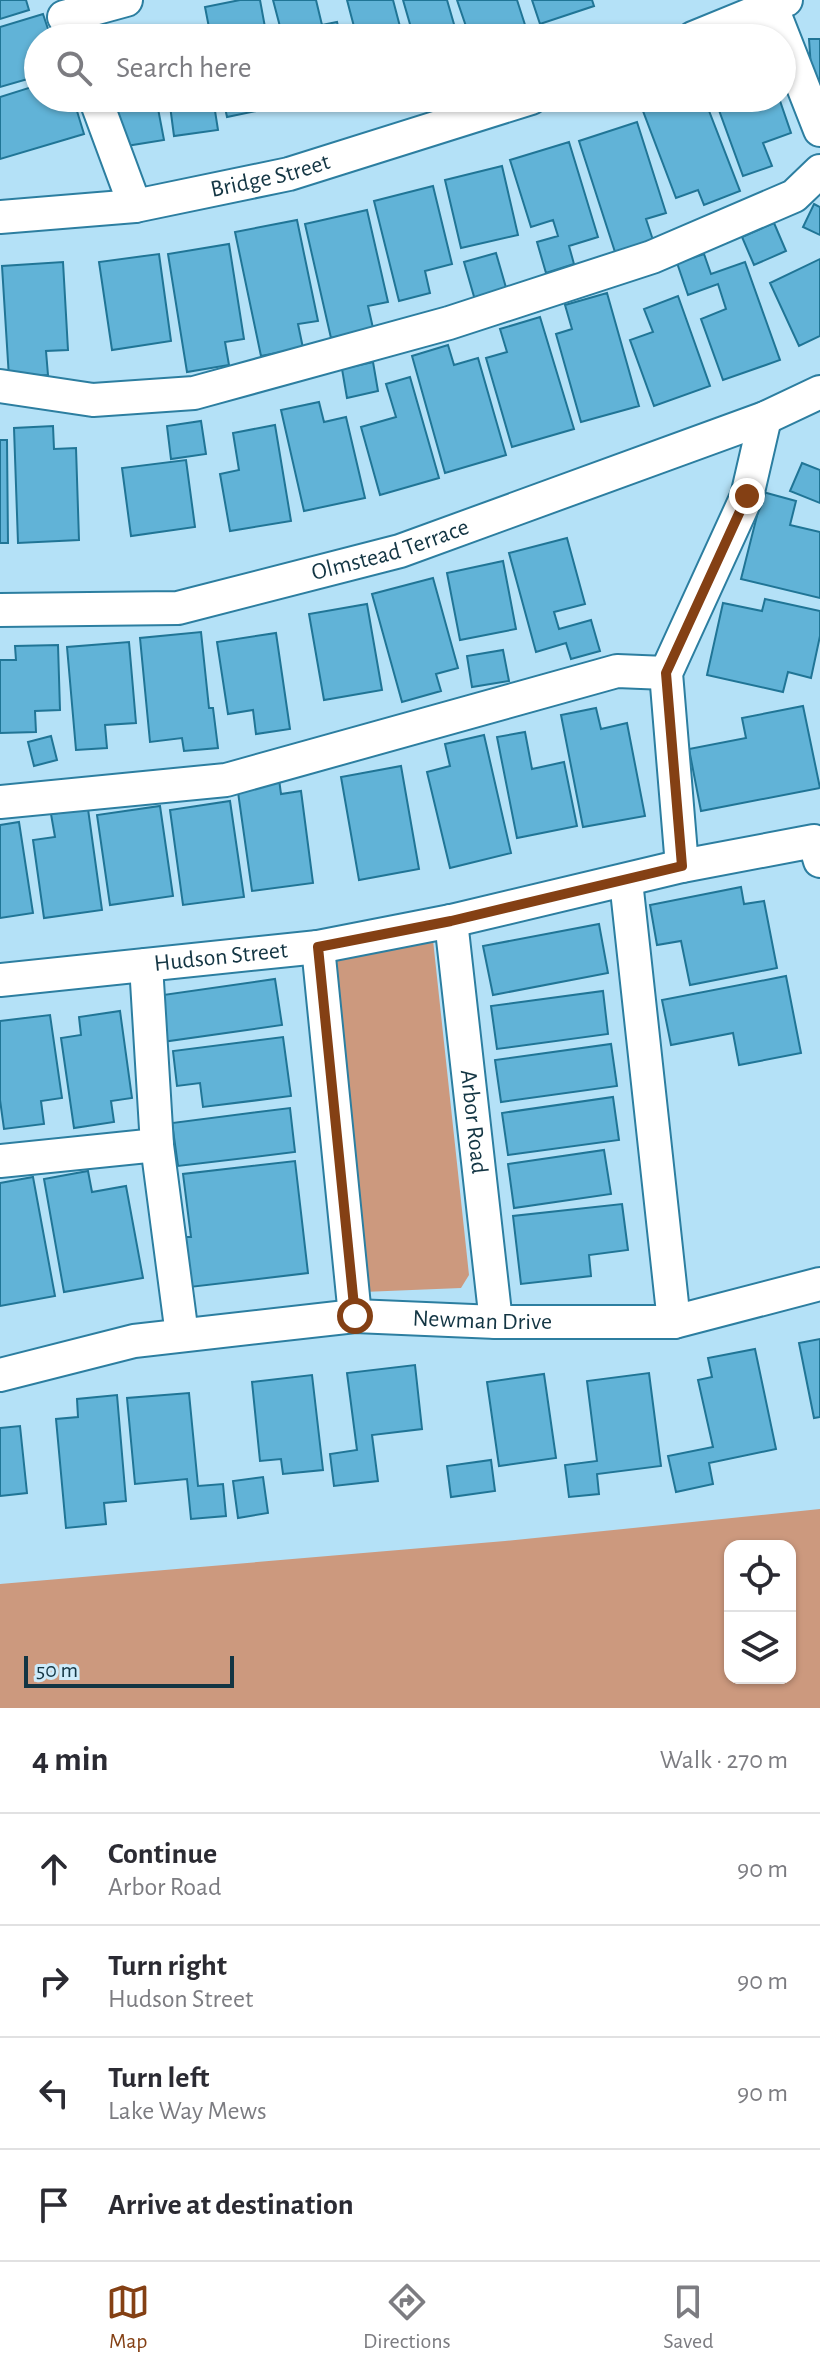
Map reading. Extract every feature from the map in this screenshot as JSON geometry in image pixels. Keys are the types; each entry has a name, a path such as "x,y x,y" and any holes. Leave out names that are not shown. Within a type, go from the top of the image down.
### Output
{"street":[{"path":"65,18 126,0"},
{"path":"725,24 776,2 784,24"},
{"path":"796,60 820,130"},
{"path":"100,112 135,206"},
{"name":"Bridge Street","path":"0,217 135,206 289,174 486,112"},
{"path":"0,386 93,400 194,393 449,323 652,257 794,196 820,171"},
{"name":"Olmstead Terrace","path":"0,610 178,608 400,551 765,418 820,392"},
{"path":"682,866 666,673 747,496 765,418"},
{"path":"0,802 226,780 617,671 666,673"},
{"name":"Hudson Street","path":"0,980 318,947 451,921 682,866 817,851"},
{"path":"626,881 674,1322"},
{"name":"Arbor Road","path":"451,921 496,1322"},
{"path":"318,947 355,1316"},
{"path":"146,965 157,1145 182,1335"},
{"path":"0,1161 157,1145"},
{"name":"Newman Drive","path":"0,1375 134,1341 355,1316 496,1322 674,1322 820,1284"}],"shaded area":[{"path":"433,940 469,1275 461,1288 363,1292 333,952"},
{"path":"820,1509 820,1708 0,1708 0,1584 505,1541"}],"building":[{"path":"0,0 26,0 29,10 0,19"},
{"path":"240,0 260,0 264,24 208,24 205,7"},
{"path":"273,0 316,0 322,24 279,24"},
{"path":"347,0 393,0 399,24 353,24"},
{"path":"403,0 447,0 454,24 410,24"},
{"path":"457,0 517,0 525,24 465,24"},
{"path":"532,0 592,0 594,6 540,24"},
{"path":"43,14 46,24 24,24 24,80 0,87 0,27"},
{"path":"809,39 820,39 820,98 813,98"},
{"path":"24,89 24,112 77,112 84,134 0,159 0,97"},
{"path":"114,112 159,112 164,140 120,147"},
{"path":"171,112 215,112 218,130 174,136"},
{"path":"226,112 252,112 227,117"},
{"path":"643,112 709,112 740,191 704,205 698,190 676,198"},
{"path":"720,112 784,112 791,133 763,143 772,166 743,176"},
{"path":"637,122 666,213 646,219 653,240 615,252 579,141"},
{"path":"569,142 598,237 569,246 574,264 546,273 537,242 558,236 553,220 531,227 510,160"},
{"path":"502,166 518,235 461,248 445,180"},
{"path":"433,186 452,264 425,271 430,293 399,301 374,201"},
{"path":"814,204 820,207 820,235 803,227"},
{"path":"367,210 388,302 368,306 373,328 331,338 305,224"},
{"path":"297,220 318,321 298,324 303,348 261,356 235,232"},
{"path":"774,223 786,251 754,265 742,237"},
{"path":"229,244 244,339 225,342 229,365 187,372 168,254"},
{"path":"496,253 507,291 475,300 464,262"},
{"path":"159,254 171,341 112,350 99,262"},
{"path":"704,254 711,274 745,262 780,360 723,380 701,319 726,309 718,284 688,295 677,263"},
{"path":"820,259 820,336 799,346 770,283"},
{"path":"63,262 68,350 46,351 48,375 9,378 2,266"},
{"path":"607,293 639,406 581,422 556,334 572,329 565,305"},
{"path":"678,296 710,386 654,406 630,340 653,332 644,309"},
{"path":"540,317 574,429 512,447 486,358 507,352 500,329"},
{"path":"448,345 454,365 478,358 506,455 445,473 412,356"},
{"path":"373,362 378,391 347,398 342,369"},
{"path":"410,377 439,478 380,495 361,427 396,417 386,384"},
{"path":"319,402 324,422 346,417 365,498 304,511 281,410"},
{"path":"201,421 206,454 171,459 167,426"},
{"path":"275,425 291,521 230,531 220,474 239,470 233,433"},
{"path":"53,426 54,449 76,448 79,540 18,543 14,428"},
{"path":"0,440 7,440 8,543 0,543"},
{"path":"186,460 195,527 131,536 122,468"},
{"path":"802,463 820,470 820,503 790,491"},
{"path":"763,492 796,501 790,525 820,532 820,598 741,579"},
{"path":"567,538 585,604 554,612 559,629 591,620 600,651 571,659 566,643 536,652 509,553"},
{"path":"503,561 516,629 460,640 447,573"},
{"path":"433,578 458,668 436,674 441,691 402,702 372,594"},
{"path":"765,599 820,611 820,636 811,678 788,672 783,692 707,675 723,603 762,611"},
{"path":"367,604 382,690 324,700 309,614"},
{"path":"201,632 209,708 213,708 218,748 184,751 182,738 150,742 140,638"},
{"path":"276,633 290,729 256,734 253,710 228,714 217,642"},
{"path":"129,642 136,723 105,725 107,748 76,750 67,647"},
{"path":"58,645 60,710 35,711 36,732 0,733 0,660 16,660 15,646"},
{"path":"503,650 509,681 472,687 467,656"},
{"path":"803,706 820,788 701,811 689,749 746,738 742,718"},
{"path":"596,708 601,729 627,723 645,816 583,827 561,715"},
{"path":"525,732 532,769 564,762 577,826 517,838 497,737"},
{"path":"484,735 511,853 450,868 427,772 450,766 445,744"},
{"path":"51,736 57,760 34,766 28,742"},
{"path":"401,766 419,869 359,880 341,777"},
{"path":"278,772 281,794 301,791 313,883 252,891 236,778"},
{"path":"230,801 244,897 183,905 170,810"},
{"path":"160,806 173,896 110,905 97,815"},
{"path":"88,809 102,910 44,918 33,840 55,837 51,814"},
{"path":"19,822 33,913 0,918 0,825"},
{"path":"741,887 744,904 764,901 777,968 690,985 681,941 657,945 650,905"},
{"path":"599,924 608,973 493,995 483,946"},
{"path":"786,976 801,1053 739,1065 733,1033 671,1045 662,1000"},
{"path":"275,979 282,1025 162,1042 156,996"},
{"path":"603,991 608,1034 497,1049 491,1006"},
{"path":"120,1011 132,1098 111,1101 114,1122 74,1128 61,1038 81,1035 79,1017"},
{"path":"50,1015 62,1098 41,1101 44,1124 4,1129 0,1100 0,1021"},
{"path":"283,1037 291,1096 203,1107 200,1083 177,1086 173,1051"},
{"path":"611,1044 617,1086 501,1102 495,1060"},
{"path":"613,1097 619,1140 508,1155 502,1113"},
{"path":"290,1108 295,1152 178,1166 172,1123"},
{"path":"604,1150 611,1194 514,1208 508,1164"},
{"path":"295,1161 308,1273 190,1287 185,1237 191,1237 183,1174"},
{"path":"88,1171 92,1192 126,1186 143,1278 64,1292 44,1179"},
{"path":"33,1177 55,1296 0,1306 0,1183"},
{"path":"622,1204 628,1250 589,1255 591,1276 521,1284 513,1216"},
{"path":"820,1339 820,1417 814,1418 799,1343"},
{"path":"755,1349 776,1449 709,1463 713,1484 676,1492 668,1456 713,1447 698,1380 712,1377 708,1358"},
{"path":"415,1365 422,1429 372,1435 378,1481 334,1486 330,1454 357,1450 347,1373"},
{"path":"649,1373 661,1466 597,1474 599,1494 569,1497 565,1465 597,1461 587,1381"},
{"path":"544,1374 556,1458 499,1466 487,1382"},
{"path":"312,1375 323,1470 283,1474 281,1459 260,1461 252,1382"},
{"path":"189,1393 198,1486 223,1484 226,1516 191,1519 187,1479 135,1484 127,1398"},
{"path":"117,1395 126,1501 104,1503 106,1524 66,1528 56,1419 78,1417 77,1399"},
{"path":"20,1426 27,1493 0,1496 0,1428"},
{"path":"491,1460 495,1491 451,1497 447,1466"},
{"path":"263,1477 268,1513 238,1518 233,1481"}],"route":[{"path":"355,1316 318,947 451,921 682,866 666,673 747,496"}]}
